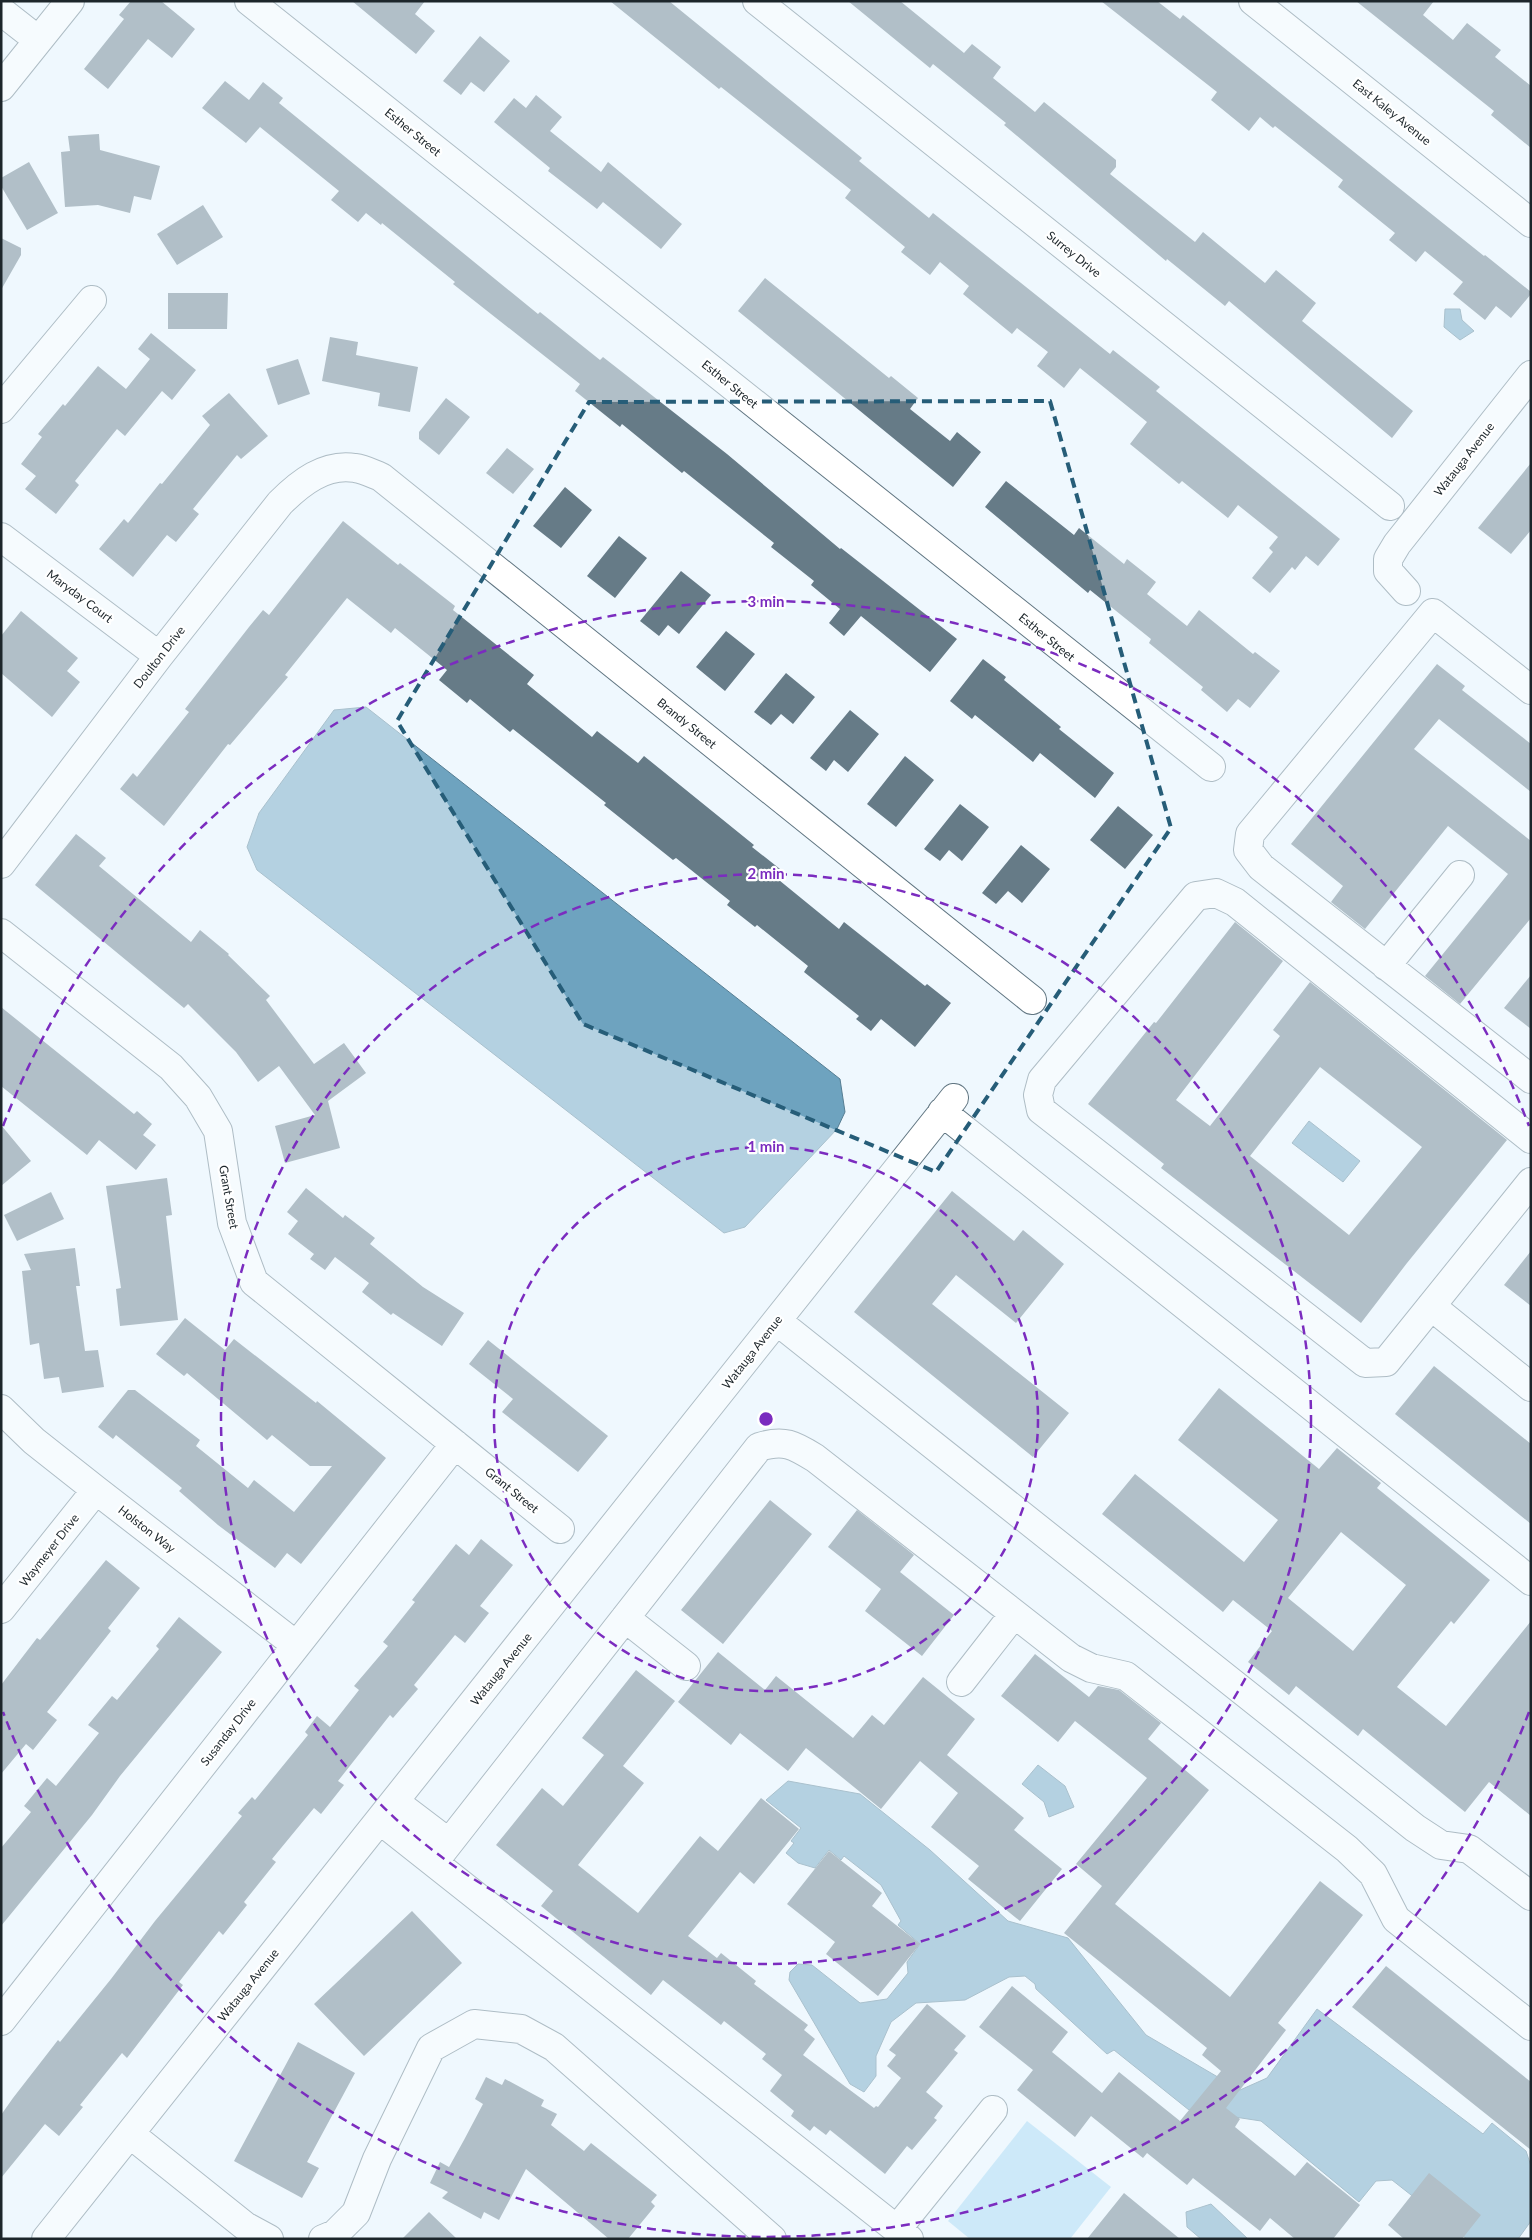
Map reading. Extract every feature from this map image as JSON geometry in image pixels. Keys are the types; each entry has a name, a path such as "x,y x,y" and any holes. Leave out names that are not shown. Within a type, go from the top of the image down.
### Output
{"street":[{"path":"1,87 70,1"},
{"name":"Esther Street","path":"249,1 1211,767"},
{"name":"Surrey Drive","path":"757,1 1390,506"},
{"name":"East Kaley Avenue","path":"1253,1 1531,223"},
{"path":"1,11 38,40"},
{"path":"1,409 92,300"},
{"name":"Watauga Avenue","path":"1406,591 1388,571 1388,559 1397,544 1531,375"},
{"name":"Doulton Drive","path":"1,864 159,656 280,503 298,484 332,468"},
{"name":"Brandy Street","path":"332,468 356,468 381,477 1032,1000"},
{"name":"Maryday Court","path":"1,537 159,656"},
{"path":"1531,690 1433,613 1250,834 1248,850 1261,867 1531,1079"},
{"path":"1386,966 1460,876"},
{"path":"1531,1139 1235,902 1216,893 1196,896 1042,1080 1038,1095 1041,1110 1365,1363 1386,1362 1531,1182"},
{"name":"Grant Street","path":"1,933 171,1067 198,1097 218,1131 232,1223 254,1282 560,1529"},
{"name":"Watauga Avenue","path":"46,2239 948,1105 1531,1581"},
{"path":"1431,1306 1531,1387"},
{"path":"777,1321 1415,1828 1441,1845 1469,1849 1531,1896"},
{"name":"Holston Way","path":"1,1409 34,1441 296,1645"},
{"path":"442,1852 759,1447 774,1442 794,1445 815,1458 1071,1658 1091,1668 1126,1676 1348,1849 1373,1874 1396,1919 1531,2026"},
{"name":"Susanday Drive","path":"1,2021 455,1444"},
{"name":"Waymeyer Drive","path":"1,1610 96,1490"},
{"path":"961,1682 1014,1614"},
{"path":"624,1618 686,1666"},
{"path":"387,1811 442,1852 903,2234 993,2110"},
{"path":"323,2239 335,2234 356,2213 377,2159 431,2048 474,2024 521,2029 554,2047 772,2239"},
{"path":"130,2134 245,2226 269,2239"}],"highlighted area":[{"path":"1050,401 1171,828 936,1172 583,1024 397,721 589,402"}],"shaded area":[{"path":"1445,309 1460,309 1462,320 1474,331 1460,340 1444,327"},
{"path":"366,707 840,1079 845,1112 837,1129 745,1227 724,1233 257,870 247,847 259,813 334,710"},
{"path":"1309,1121 1360,1161 1343,1182 1292,1143"},
{"path":"1038,1765 1065,1786 1074,1807 1049,1817 1044,1802 1022,1784"},
{"path":"788,1781 860,1794 930,1850 1008,1921 1068,1938 1146,2035 1240,2090 1267,2078 1317,2009 1483,2134 1492,2123 1526,2151 1531,2166 1531,2221 1518,2239 1467,2239 1392,2180 1376,2181 1359,2202 1261,2121 1189,2110 1114,2050 1107,2054 1036,1989 1035,1984 1025,1976 1009,1977 965,2000 916,2003 891,2022 876,2056 876,2076 864,2092 850,2084 789,1980 790,1972 798,1964 812,1965 860,2003 887,1999 908,1973 907,1962 920,1944 898,1925 901,1921 881,1885 844,1856 841,1860 829,1850 815,1868 798,1863 786,1853 794,1843 791,1841 801,1828 766,1800"},
{"path":"1027,2121 1111,2187 1070,2239 970,2239 948,2221"},
{"path":"1211,2204 1248,2239 1201,2239 1187,2227 1186,2212"}],"building":[{"path":"131,1 161,1 195,29 172,58 148,39 108,89 84,69 124,19 119,15"},
{"path":"352,1 425,1 415,14 435,31 416,54"},
{"path":"610,1 669,1 862,158 859,161 929,218 933,213 1110,354 1113,350 1160,387 1156,391 1340,539 1318,566 1306,556 1295,570 1292,567 1270,593 1252,578 1273,552 1269,548 1278,537 1238,505 1228,518 1182,481 1179,484 1130,444 1147,422 1080,368 1064,388 1037,366 1048,352 1017,328 1012,334 963,294 969,286 940,262 930,275 901,252 905,247 845,198 851,190 721,87 719,89"},
{"path":"848,1 900,1 964,53 972,44 1001,67 993,78 1035,112 1044,102 1116,160 1116,167 1110,174 1195,242 1203,232 1265,283 1276,270 1316,303 1302,321 1413,411 1392,438 1229,301 1225,306 1167,259 1166,261 1004,125 1006,123 933,64 930,68"},
{"path":"1101,1 1157,1 1180,19 1183,15 1485,255 1531,292 1531,294 1511,318 1496,306 1485,320 1453,294 1463,282 1425,251 1416,262 1389,240 1395,233 1338,187 1343,180 1275,126 1273,128 1260,117 1249,131 1211,100 1217,92"},
{"path":"1356,1 1434,1 1423,15 1453,40 1467,23 1501,50 1495,57 1531,86 1531,148 1491,115 1494,111"},
{"path":"480,36 510,61 484,92 471,82 461,95 443,81"},
{"path":"225,81 249,100 263,82 283,98 279,103 538,314 540,312 600,360 603,357 727,454 840,549 957,639 930,672 861,616 844,636 829,623 840,609 811,585 814,581 771,547 774,543 684,471 682,473 622,424 620,427 575,391 580,384 453,284 455,282 382,223 381,225 366,213 358,222 331,200 339,191 260,127 246,143 202,108"},
{"path":"536,95 562,117 550,131 601,172 608,162 682,224 661,249 603,202 597,209 548,171 550,168 494,122 514,98 526,108"},
{"path":"99,134 100,150 160,166 151,200 134,196 130,213 98,205 65,207 61,152 70,151 68,136"},
{"path":"29,162 58,213 27,230 1,186 1,178"},
{"path":"203,205 223,237 177,265 157,234"},
{"path":"1,238 21,248 21,255 1,290"},
{"path":"765,278 889,378 891,376 918,398 910,409 950,441 957,432 981,452 953,487 738,311"},
{"path":"168,293 228,293 227,329 168,329"},
{"path":"151,333 196,370 172,400 162,391 125,436 117,429 75,481 79,485 56,514 25,489 36,476 21,464 42,437 38,434 63,404 65,406 98,366 126,389 150,359 138,349"},
{"path":"330,337 358,342 356,355 418,367 410,412 378,406 380,393 322,381"},
{"path":"298,359 310,394 278,405 266,369"},
{"path":"229,393 268,436 241,459 237,455 193,509 199,514 176,542 167,535 133,577 99,549 124,519 128,523 160,483 162,484 210,425 202,416"},
{"path":"446,398 470,417 439,455 419,439 419,432"},
{"path":"507,448 534,469 513,494 486,473"},
{"path":"1531,463 1531,530 1511,554 1478,528"},
{"path":"1006,481 1074,535 1079,528 1124,564 1127,559 1156,582 1147,594 1187,626 1199,610 1253,654 1255,652 1280,671 1250,708 1238,699 1227,712 1201,690 1203,687 1149,643 1151,639 1090,590 1088,593 985,507"},
{"path":"565,487 592,510 561,548 533,526"},
{"path":"343,521 398,565 400,563 455,606 453,610 534,675 527,684 592,737 597,731 638,763 644,756 754,845 752,847 780,869 774,876 839,929 844,922 925,986 927,984 951,1003 915,1047 881,1019 871,1031 856,1019 859,1016 804,972 808,966 757,925 755,927 727,905 730,901 676,858 673,860 604,805 606,803 513,729 510,732 470,699 467,703 439,680 447,670 395,628 391,633 347,598 285,675 288,677 230,745 228,744 164,826 120,789 133,773 137,777 189,712 185,709 249,627 263,610 269,615"},
{"path":"619,536 647,558 615,598 587,576"},
{"path":"681,571 711,595 679,634 668,625 659,636 640,621"},
{"path":"21,611 78,658 67,671 80,682 52,717 1,673 1,636"},
{"path":"726,631 755,654 725,691 696,667"},
{"path":"983,659 1006,677 1004,680 1061,727 1059,729 1114,773 1095,798 1040,753 1033,762 975,715 972,719 950,701"},
{"path":"1437,664 1465,686 1462,690 1531,744 1531,792 1439,719 1414,749 1531,841 1531,918 1460,1004 1425,976 1508,874 1448,826 1365,929 1331,902 1343,886 1291,844"},
{"path":"786,673 815,697 793,724 781,714 771,725 754,712"},
{"path":"850,710 879,734 848,772 834,760 826,771 810,758"},
{"path":"905,756 934,780 896,827 867,804"},
{"path":"960,804 989,827 962,861 949,850 940,861 924,849"},
{"path":"1118,806 1153,835 1125,869 1090,840"},
{"path":"76,834 106,858 99,866 191,942 200,930 229,954 270,996 266,1000 314,1064 344,1043 366,1073 328,1101 340,1148 285,1163 275,1126 315,1115 279,1066 258,1082 236,1052 188,1004 184,1008 35,885"},
{"path":"1021,845 1050,869 1022,903 1008,891 996,904 982,893"},
{"path":"1235,922 1283,961 1176,1100 1210,1126 1280,1036 1273,1030 1310,982 1507,1140 1361,1323 1161,1168 1164,1164 1088,1104 1154,1022 1156,1023","holes":["1320,1067 1422,1147 1349,1235 1250,1156"]},
{"path":"1531,975 1531,1029 1504,1008"},
{"path":"1,1007 134,1114 137,1111 152,1124 143,1135 156,1145 136,1170 99,1140 87,1155 1,1086"},
{"path":"1,1125 31,1161 1,1186"},
{"path":"167,1178 172,1215 166,1216 178,1320 120,1326 116,1289 121,1288 106,1186"},
{"path":"306,1188 343,1218 345,1215 375,1238 370,1244 423,1287 464,1313 442,1346 393,1313 391,1315 362,1292 369,1283 335,1257 325,1270 310,1259 314,1254 288,1234 298,1221 287,1212"},
{"path":"952,1191 1014,1241 1023,1230 1064,1264 1016,1323 956,1275 932,1304 1069,1413 1033,1457 854,1312"},
{"path":"51,1192 64,1219 17,1241 4,1215"},
{"path":"75,1248 80,1286 76,1286 85,1351 98,1350 104,1387 62,1393 59,1377 44,1379 39,1343 30,1345 22,1271 31,1270 24,1254"},
{"path":"1531,1251 1531,1306 1504,1285"},
{"path":"185,1318 225,1350 234,1339 316,1403 317,1401 386,1458 301,1564 287,1553 275,1568 218,1525 179,1491 182,1488 116,1435 113,1439 98,1427 128,1390 135,1390 200,1440 196,1446 248,1488 254,1480 294,1512 332,1466 310,1466 272,1435 267,1440 187,1373 184,1376 156,1354"},
{"path":"488,1340 608,1436 578,1472 502,1412 513,1399 469,1364"},
{"path":"1434,1366 1531,1444 1531,1524 1395,1414"},
{"path":"1219,1388 1319,1469 1337,1448 1381,1483 1377,1488 1490,1580 1454,1624 1451,1621 1397,1687 1446,1726 1531,1621 1531,1816 1489,1782 1465,1812 1363,1729 1358,1736 1296,1686 1289,1695 1248,1662 1272,1631 1233,1600 1223,1612 1102,1514 1135,1474 1244,1562 1278,1520 1178,1440","holes":["1341,1532 1406,1585 1353,1651 1288,1598"]},
{"path":"770,1500 812,1534 723,1644 681,1610"},
{"path":"857,1510 914,1555 900,1572 954,1615 922,1656 865,1611 881,1589 828,1547"},
{"path":"481,1539 513,1565 480,1606 489,1613 465,1643 455,1635 414,1685 418,1689 393,1718 390,1715 338,1781 344,1785 321,1814 314,1808 272,1859 276,1862 244,1902 247,1905 223,1935 219,1931 179,1982 183,1985 127,2058 122,2053 80,2105 83,2107 59,2136 45,2124 1,2178 1,2115 13,2098 58,2040 60,2042 155,1921 242,1816 238,1813 252,1797 255,1800 308,1735 305,1732 317,1716 330,1727 359,1690 354,1686 388,1646 383,1642 415,1602 412,1600 456,1544 469,1555"},
{"path":"106,1560 140,1588 108,1628 111,1631 47,1712 57,1720 33,1750 26,1744 1,1774 1,1685 37,1638 40,1640"},
{"path":"179,1617 222,1652 120,1776 92,1815 1,1926 1,1848 31,1812 24,1806 47,1778 56,1786 99,1733 88,1725 112,1696 117,1700 159,1649 156,1646"},
{"path":"718,1652 765,1690 776,1676 853,1738 872,1715 884,1725 923,1677 975,1719 947,1755 1024,1818 1014,1830 1062,1869 1020,1921 968,1879 979,1866 931,1827 958,1793 920,1761 881,1809 806,1748 788,1771 740,1733 731,1745 678,1702"},
{"path":"1035,1654 1089,1697 1098,1686 1119,1690 1161,1723 1148,1739 1209,1790 1115,1904 1230,1997 1320,1881 1363,1915 1278,2023 1286,2030 1226,2108 1240,2119 1235,2127 1295,2176 1307,2162 1360,2205 1333,2239 1295,2239 1270,2218 1260,2231 1193,2178 1187,2185 1147,2153 1143,2158 1091,2116 1075,2137 1017,2090 1033,2070 979,2027 1012,1986 1068,2032 1052,2052 1102,2093 1119,2072 1180,2121 1221,2071 1202,2055 1207,2048 1064,1933 1102,1886 1076,1864 1147,1778 1075,1721 1058,1742 1001,1696"},
{"path":"636,1670 675,1701 623,1766 644,1783 578,1865 638,1913 700,1836 718,1851 761,1798 799,1829 754,1884 740,1872 688,1936 717,1958 721,1953 756,1981 754,1984 808,2025 804,2030 815,2039 803,2055 874,2108 878,2107 901,2078 887,2066 896,2055 889,2050 927,2004 966,2036 954,2050 958,2053 926,2092 943,2106 934,2118 937,2120 912,2150 907,2146 885,2174 830,2130 826,2135 814,2126 810,2131 791,2116 794,2111 770,2091 782,2075 762,2059 766,2054 724,2021 721,2025 663,1980 651,1995 541,1906 553,1891 496,1845 542,1788 563,1806 604,1755 582,1738"},
{"path":"829,1851 882,1893 872,1906 920,1944 878,1996 826,1954 835,1942 787,1904"},
{"path":"412,1911 462,1963 364,2056 314,2004"},
{"path":"1386,1966 1531,2082 1531,2150 1352,2007"},
{"path":"298,2042 355,2073 307,2162 319,2168 302,2198 234,2161"},
{"path":"486,2077 502,2085 505,2079 544,2100 541,2106 557,2114 551,2125 584,2151 591,2143 657,2195 651,2202 655,2206 628,2239 609,2239 526,2169 499,2220 484,2212 481,2219 442,2198 448,2192 430,2183 440,2162 449,2167 464,2140 483,2104 475,2099"},
{"path":"1429,2173 1481,2215 1462,2239 1404,2239 1388,2225"},
{"path":"1124,2193 1180,2239 1087,2239"},
{"path":"429,2212 457,2239 402,2239"}]}
